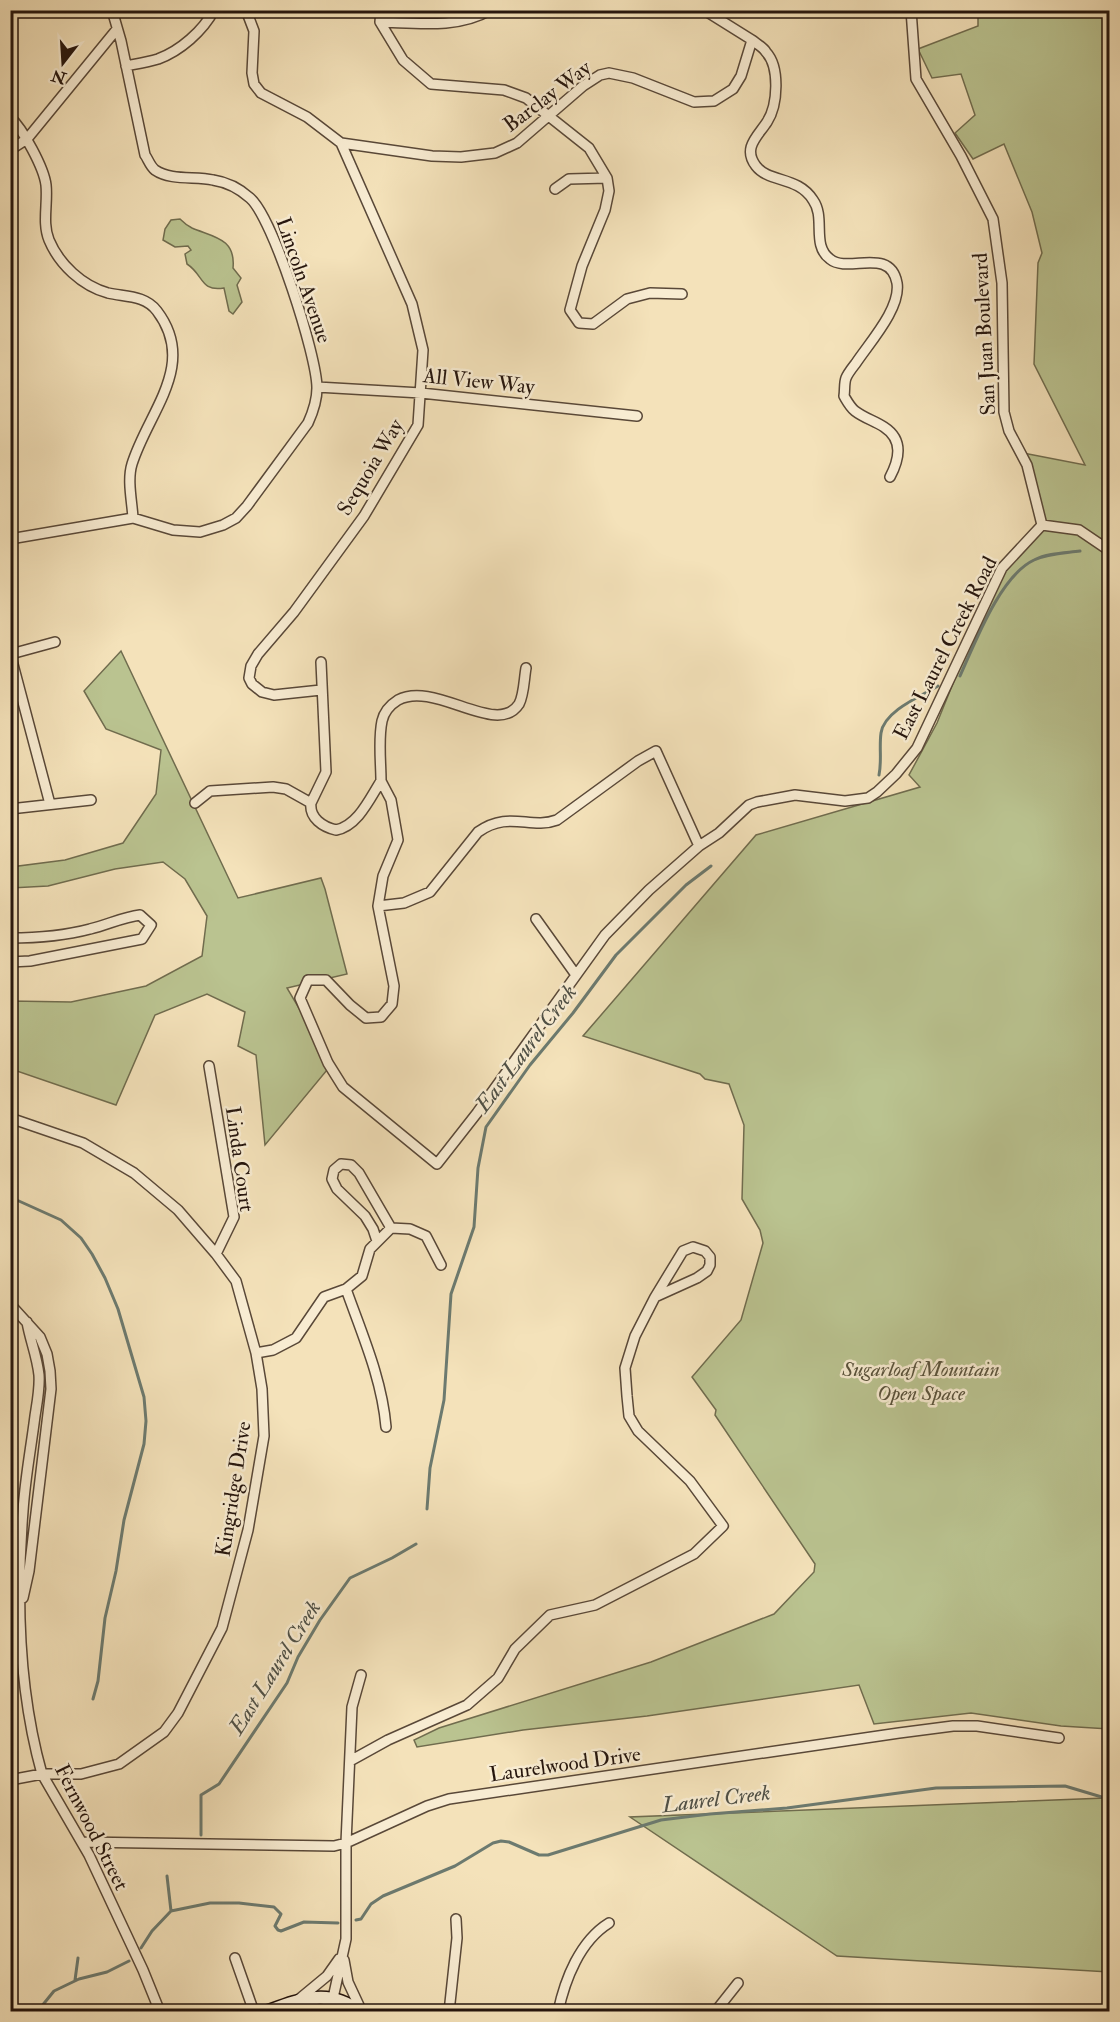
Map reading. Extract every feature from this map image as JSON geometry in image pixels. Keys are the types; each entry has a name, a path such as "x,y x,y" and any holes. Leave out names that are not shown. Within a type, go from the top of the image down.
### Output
{"main road":[{"path":"266,2012 315,1996 333,1998 361,2012"}],"street":[{"name":"Lincoln Avenue","path":"10,538 133,518 173,530 200,532 223,525 236,518 247,506 308,423 314,408 317,387 303,320 261,212 251,198 232,186 213,180 167,176 153,169 145,155 112,10"},
{"path":"126,66 156,60 169,54 207,24 214,10"},
{"name":"Barclay Way","path":"246,10 254,31 252,73 261,93 307,117 341,143 432,156 477,156 506,149 517,143 583,86 600,75 609,73 633,78 694,102 714,101 733,89 741,76 752,40"},
{"path":"381,10 380,22 403,60 431,84 504,90 526,99 589,148 607,178 609,191 605,210 582,266 570,310 579,323 593,324 627,299 651,293 682,294"},
{"path":"380,22 457,23 479,17 490,10"},
{"path":"704,10 712,18 752,40 767,52 775,70 774,102 771,113 752,142 750,152 758,168 766,174 791,181 803,188 814,201 820,217 821,248 830,260 840,264 880,263 890,269 897,282 896,299 891,312 846,378 844,396 853,410 886,428 894,438 898,448 898,462 890,477"},
{"name":"San Juan Boulevard","path":"911,10 916,79 961,156 993,219 1002,283 1004,412 1009,431 1028,465 1042,525"},
{"path":"10,150 27,139 117,29"},
{"path":"10,117 18,124 27,139 46,184 45,217 48,238 60,259 78,278 92,288 134,297 154,307 165,322 171,339 173,362 170,379 131,468 133,518"},
{"name":"Sequoia Way","path":"321,690 274,695 262,692 252,684 249,678 251,666 312,587 376,497 418,425 423,350 412,304 341,143"},
{"path":"555,189 569,179 607,178"},
{"name":"All View Way","path":"317,387 421,393 637,416"},
{"path":"1042,525 1079,530 1110,551"},
{"name":"East Laurel Creek Road","path":"378,906 394,986 392,1004 381,1017 366,1018 326,980 308,980 300,998 328,1063 343,1087 437,1164 477,1113 605,935 648,891 699,846 719,833 749,805 757,802 795,795 852,800 868,798 896,774 917,748 1002,568 1042,525"},
{"path":"50,804 11,653 55,642"},
{"path":"321,662 326,772 311,803 310,808 314,817 328,828 342,829 357,818 381,781"},
{"path":"526,668 518,704 502,716 427,695 410,695 388,709 381,723 381,781 391,800 398,840 382,876 378,906 404,903 430,892 478,832 488,825 502,822 548,823 557,820 609,782 656,752 699,846"},
{"path":"195,803 204,794 217,789 273,787 294,792 311,803"},
{"path":"10,809 91,800"},
{"path":"10,938 63,935 140,915 151,925 142,939 30,961 10,962"},
{"path":"536,919 576,975"},
{"name":"Linda Court","path":"209,1066 234,1217 216,1254"},
{"name":"Kingridge Drive","path":"10,1118 83,1143 134,1173 178,1210 216,1254 236,1281 256,1353 262,1389 264,1436 248,1530 222,1628 178,1713 164,1732 119,1764 81,1774 42,1774 10,1780"},
{"path":"377,1241 365,1216 337,1189 332,1179 334,1170 340,1164 351,1166 359,1173 391,1228"},
{"path":"256,1353 273,1350 296,1338 324,1297 346,1289 363,1276 370,1249 391,1228 410,1229 426,1236 441,1265"},
{"path":"350,1761 388,1740 467,1705 498,1678 515,1649 550,1615 595,1605 644,1580 694,1554 723,1526 690,1481 638,1431 629,1416 625,1368 635,1336 655,1297 683,1251 693,1247 705,1251 710,1257 711,1265 707,1271 655,1297"},
{"path":"346,1289 369,1353 384,1406 386,1427"},
{"name":"Fernwood Street","path":"10,1304 27,1322 39,1376 23,1509 19,1572 24,1687 42,1774 82,1842 144,1970 160,2012"},
{"path":"333,1998 346,1939 346,1843 352,1707 361,1675"},
{"name":"Laurelwood Drive","path":"82,1842 334,1846 449,1799 899,1732 953,1726 976,1726 1059,1738"},
{"path":"449,2012 457,1938 456,1919"},
{"path":"558,2012 567,1981 576,1962 590,1938 609,1923"},
{"path":"297,2000 327,1976 344,1949"},
{"path":"344,1949 345,1971 361,2012"},
{"path":"234,1958 254,2012"},
{"path":"715,2012 738,1983"}],"green space":[{"name":"Sugarloaf Mountain Open Space","path":"978,11 1109,11 1109,1729 1061,1726 971,1713 874,1724 859,1685 647,1716 523,1730 417,1747 414,1740 439,1728 651,1662 774,1614 814,1572 815,1564 715,1415 716,1410 692,1377 741,1320 763,1243 760,1230 742,1199 744,1125 729,1084 705,1079 700,1074 583,1036 756,835 920,787 909,775 937,723 1000,567 1037,524 1030,484 1018,452 1085,465 1034,364 1038,263 1042,253 1032,212 1004,144 973,159 955,133 975,115 961,74 932,78 918,49 978,26"},
{"path":"180,219 192,228 222,240 231,250 233,268 241,278 237,285 242,302 233,314 229,311 224,288 216,289 206,285 187,264 185,254 191,250 188,246 175,247 163,240 165,229 171,220"},
{"path":"121,651 238,898 321,878 325,889 347,974 287,988 332,1064 265,1145 256,1055 238,1046 245,1012 207,994 155,1015 116,1105 11,1069 11,1001 71,1002 146,986 202,956 207,916 185,879 163,862 115,869 48,886 11,888 11,867 65,860 123,843 156,794 161,750 106,729 84,691"},
{"path":"1109,1784 1109,1972 837,1956 630,1817 1105,1798"}],"waterway":[{"name":"East Laurel Creek","path":"960,676 981,629 1010,580 1034,560 1045,556 1080,551"},
{"name":"East Laurel Creek","path":"879,775 880,738 884,725 904,705 938,686"},
{"name":"East Laurel Creek","path":"427,1509 430,1468 444,1400 451,1294 474,1227 478,1168 486,1127 530,1065 573,1013 616,955 686,885 711,866"},
{"path":"10,1197 61,1220 81,1238 92,1254 118,1309 144,1397 146,1421 144,1444 124,1520 116,1571 105,1618 98,1681 93,1699"},
{"name":"East Laurel Creek","path":"201,1835 201,1795 219,1784 287,1683 298,1657 320,1620 350,1578 416,1544"},
{"name":"Laurel Creek","path":"356,1920 361,1919 371,1904 383,1896 455,1866 493,1843 501,1841 509,1842 539,1855 548,1855 661,1820 787,1808 936,1788 1065,1786 1105,1798"},
{"name":"East Laurel Creek","path":"167,1876 171,1911"},
{"name":"Laurel Creek","path":"141,1948 152,1931 171,1911 210,1903 239,1903 274,1907 281,1914 275,1926 281,1931 304,1922 338,1923"},
{"path":"75,1980 78,1958"},
{"name":"Laurel Creek","path":"37,2012 54,1991 79,1979 107,1972 129,1961"}]}
